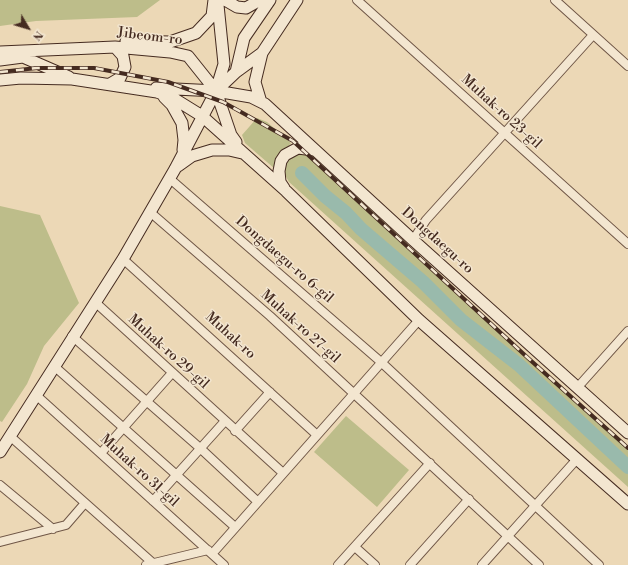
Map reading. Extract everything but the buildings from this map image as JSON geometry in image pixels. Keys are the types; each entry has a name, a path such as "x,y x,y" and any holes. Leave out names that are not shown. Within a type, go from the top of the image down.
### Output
{"main road":[{"path":"85,47 127,41 170,42 184,38 196,33 212,16 216,0"},
{"path":"0,452 11,437 72,336 123,259 175,169 216,91 224,64 216,0"},
{"path":"225,0 237,7 246,8 260,0"},
{"path":"236,72 244,38 270,0"},
{"path":"261,102 255,82 262,53 297,0"},
{"name":"Jibeom-ro","path":"0,52 85,47 115,47 170,52 188,56 216,91 231,135 246,155"},
{"path":"110,84 120,78 125,67 123,56 115,47"},
{"path":"127,87 216,91 236,72 262,53"},
{"path":"0,60 23,57 76,80"},
{"path":"0,80 21,78 76,80 157,92 173,98 202,116 286,191 419,320 628,504"},
{"name":"Dongdaegu-ro","path":"216,91 251,97 261,102 576,388 628,433"},
{"path":"157,92 172,105 182,123 184,140 182,156"},
{"path":"286,191 280,182 279,175 279,168 283,158 288,153 298,148 315,150"},
{"path":"175,169 192,156 212,150 229,150 246,155"}],"street":[{"name":"Muhak-ro 23-gil","path":"357,0 628,244"},
{"path":"555,0 628,66"},
{"path":"413,240 426,220 593,35"},
{"name":"Dongdaegu-ro 6-gil","path":"169,178 381,362 534,507 599,565"},
{"name":"Muhak-ro 27-gil","path":"150,212 270,316 539,565"},
{"name":"Muhak-ro","path":"123,259 317,435"},
{"name":"Muhak-ro 29-gil","path":"95,302 172,374 283,473"},
{"path":"11,437 151,564 210,552 236,527 419,320"},
{"path":"576,388 628,331"},
{"path":"72,336 200,448 258,502"},
{"path":"54,366 236,527"},
{"path":"100,453 172,374"},
{"path":"235,431 270,392"},
{"name":"Muhak-ro 31-gil","path":"36,395 224,565"},
{"path":"153,501 225,421"},
{"path":"482,565 577,459"},
{"path":"338,565 430,464"},
{"path":"0,484 53,529"},
{"path":"410,565 469,499"},
{"path":"0,542 66,526 85,503"},
{"path":"355,547 375,565"}],"green space":[{"path":"0,0 160,0 137,17 36,21 0,26"},
{"path":"257,118 267,122 291,143 277,160 275,169 245,143 242,135"},
{"path":"306,152 312,155 564,390 628,447 628,487 289,182 284,173 285,162 294,153"},
{"path":"0,206 40,215 79,303 44,346 27,384 2,422 0,421"},
{"path":"346,416 409,470 377,507 314,452"}],"waterway":[{"path":"302,173 325,196 346,213 361,229 423,282 461,320 519,365 628,467"}],"railway":[{"path":"0,72 37,68 94,68 168,82 223,102 293,141 528,358 628,448"}]}
